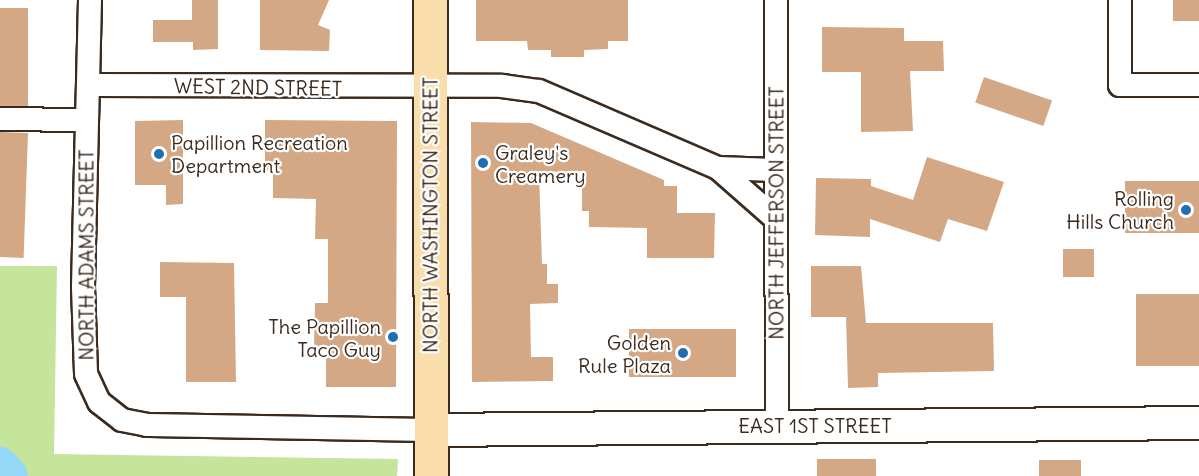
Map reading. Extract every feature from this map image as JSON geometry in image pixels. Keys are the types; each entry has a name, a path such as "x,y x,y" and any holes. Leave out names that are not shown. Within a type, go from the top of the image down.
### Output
{"main road":[{"name":"NORTH WASHINGTON STREET","path":"430,0 431,476"},
{"name":"EAST 1ST STREET","path":"431,430 1199,423"}],"street":[{"path":"88,85 90,0"},
{"name":"NORTH JEFFERSON STREET","path":"776,0 777,426"},
{"path":"1120,0 1120,85 1199,85"},
{"name":"WEST 2ND STREET","path":"88,85 429,86 539,91 718,168"},
{"name":"NORTH ADAMS STREET","path":"88,85 86,374 99,402 122,420 147,426 431,430"},
{"path":"0,119 87,120"},
{"path":"718,168 775,170"},
{"path":"718,168 775,218"}],"green space":[{"path":"0,266 57,266 54,454 398,459 397,476 0,476"}],"building":[{"path":"192,0 218,0 218,49 193,50 193,42 153,42 153,20 192,20"},
{"path":"260,0 329,0 318,25 330,30 329,51 260,50"},
{"path":"476,0 628,0 628,41 608,41 608,49 584,50 584,57 551,57 551,50 528,50 527,41 476,41"},
{"path":"1173,0 1199,0 1199,21 1173,21"},
{"path":"0,8 28,8 28,106 0,106"},
{"path":"822,27 904,28 904,41 943,41 944,71 910,71 913,131 861,132 861,72 822,72"},
{"path":"984,77 1052,100 1043,126 975,103"},
{"path":"183,120 183,204 166,205 166,185 135,185 135,121"},
{"path":"265,120 397,121 396,387 326,387 326,346 314,346 315,303 328,303 328,239 315,239 316,199 273,198 273,171 265,171"},
{"path":"471,122 531,123 664,180 664,186 677,186 677,213 715,213 714,258 647,258 647,228 589,227 589,211 582,211 582,171 539,172 542,264 547,264 547,284 558,284 558,303 530,304 531,357 553,357 553,381 472,382"},
{"path":"0,132 28,133 24,258 0,257"},
{"path":"927,157 1004,182 987,231 948,219 940,242 870,219 870,237 815,235 816,178 871,179 871,186 913,200"},
{"path":"1125,181 1199,181 1199,233 1125,233"},
{"path":"1063,249 1094,249 1094,277 1063,277"},
{"path":"160,262 234,263 236,382 186,382 186,297 160,297"},
{"path":"811,266 861,266 866,323 993,323 994,371 878,373 878,387 848,388 846,317 811,317"},
{"path":"1136,294 1199,294 1199,366 1136,366"},
{"name":"Golden Rule Plaza","path":"629,329 736,329 736,377 629,377"},
{"path":"817,459 876,459 876,476 817,476"},
{"path":"1039,460 1081,460 1081,476 1039,476"}],"waterway":[{"path":"0,466 9,476"}],"place":[{"name":"Papillion Recreation Department","path":"159,154"},
{"name":"Graley's Creamery","path":"483,163"},
{"name":"Rolling Hills Church","path":"1186,210"},
{"name":"The Papillion Taco Guy","path":"393,337"},
{"name":"Golden Rule Plaza","path":"683,353"}]}
